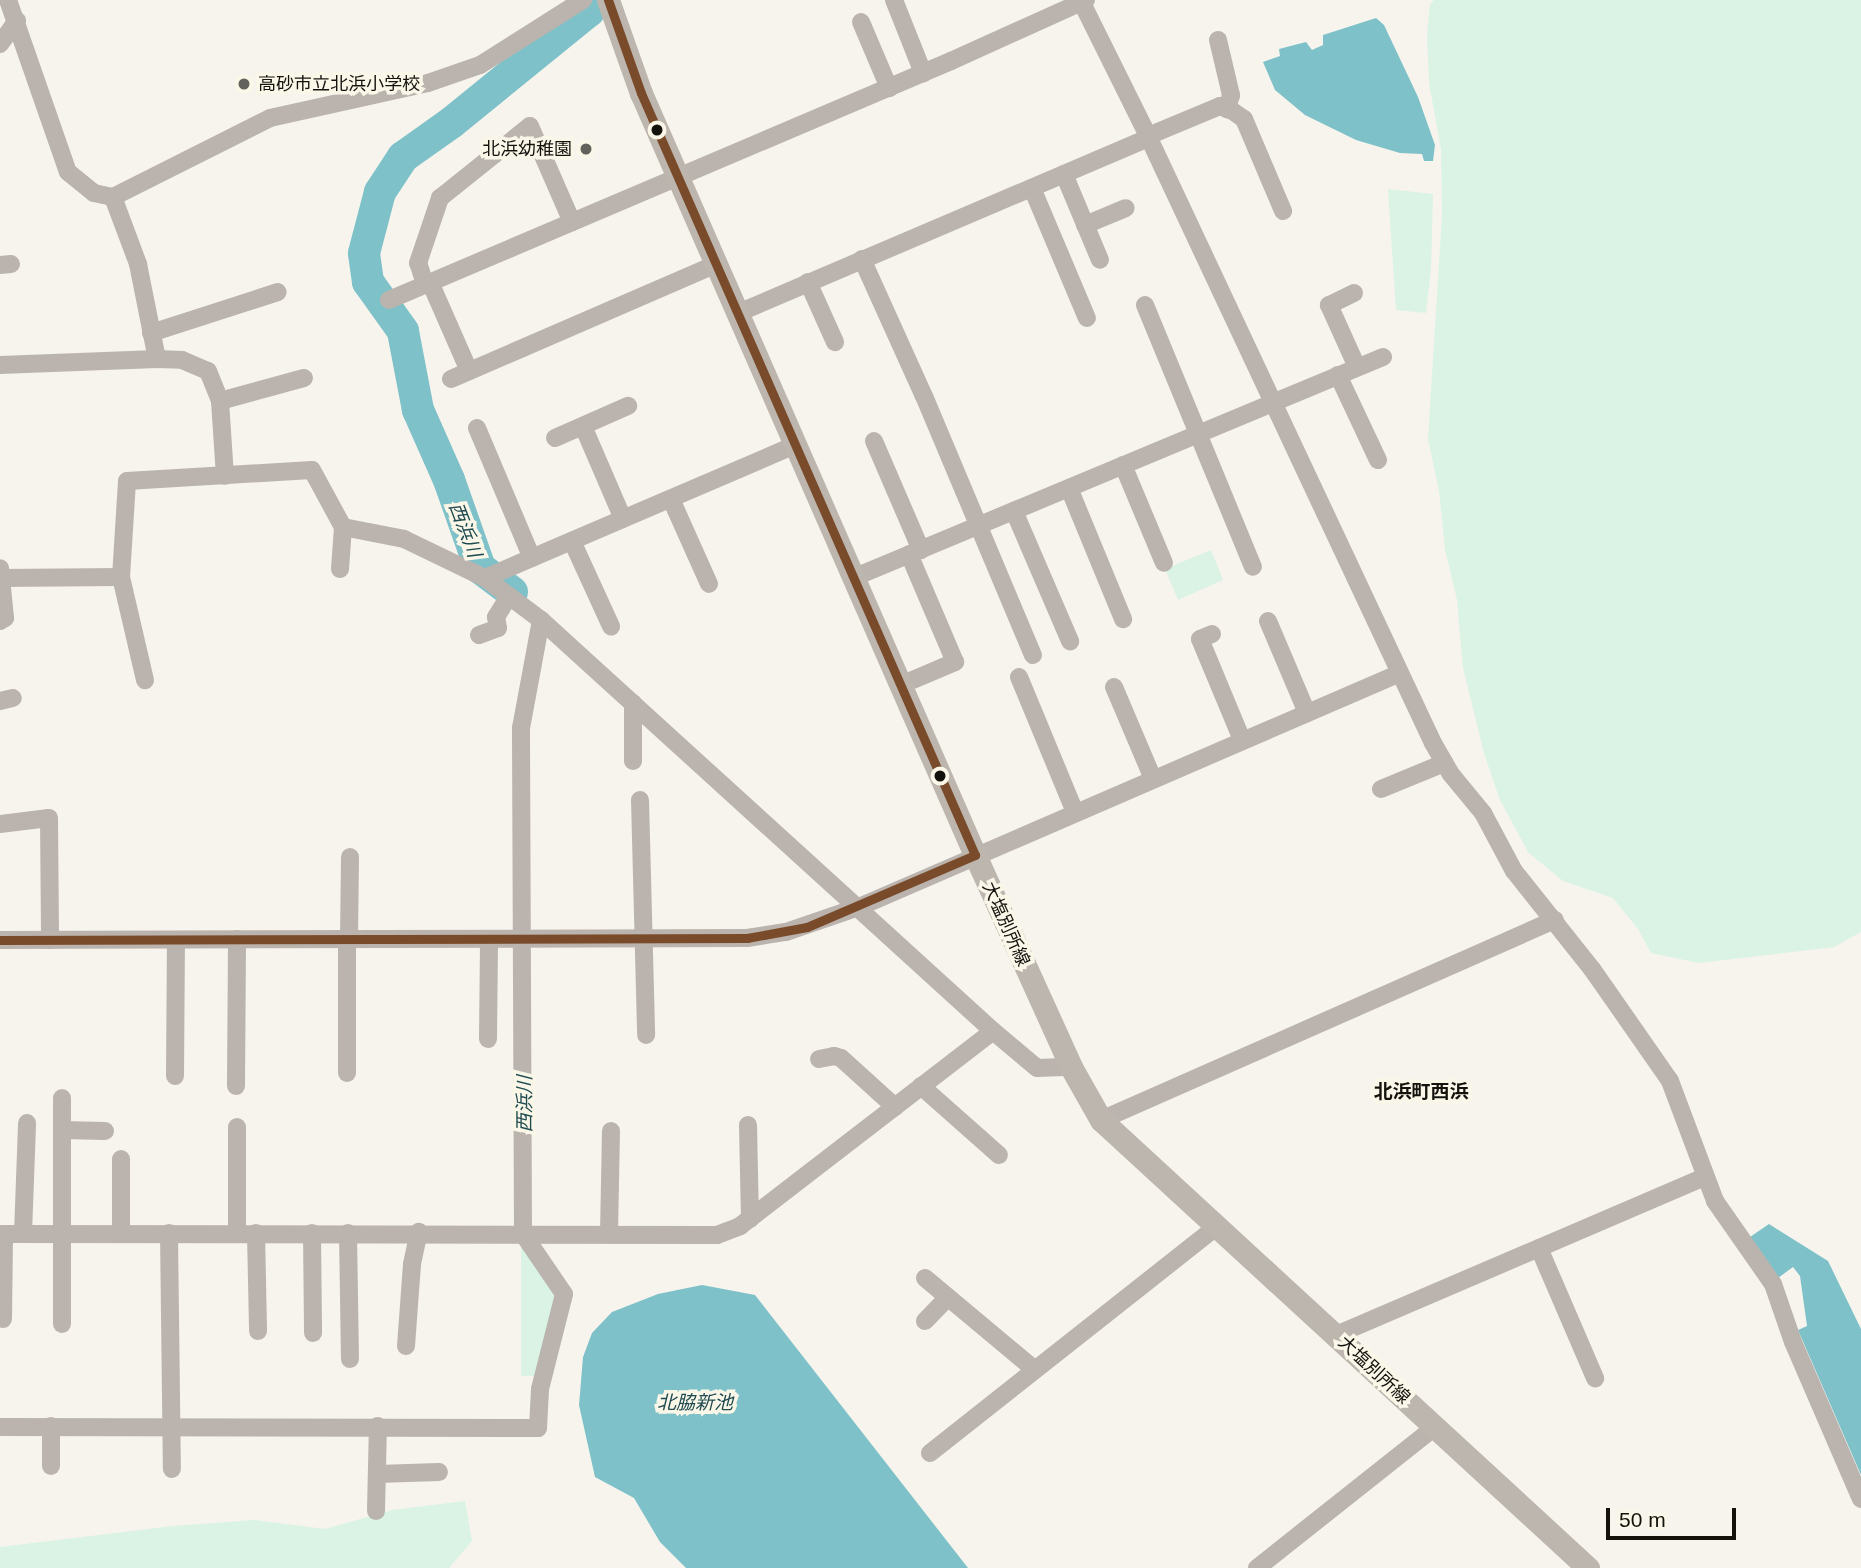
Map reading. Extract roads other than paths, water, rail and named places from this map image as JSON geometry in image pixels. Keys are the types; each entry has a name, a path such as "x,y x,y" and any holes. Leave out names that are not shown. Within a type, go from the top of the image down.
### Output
{"main road":[{"name":"大塩別所線","path":"608,0 641,93 975,855 1071,1068 1101,1120 1215,1228 1336,1335 1588,1568"}],"street":[{"path":"8,0 68,172 94,193 113,197 270,118 428,83 480,65 583,0"},
{"path":"894,0 923,73"},
{"path":"389,300 889,88 1081,1 1444,763 1483,813 1514,871 1555,920 1670,1082 1715,1201 1730,1226 1773,1283 1793,1342 1861,1499"},
{"path":"0,44 17,21"},
{"path":"861,22 889,88"},
{"path":"1218,40 1231,95 1227,108"},
{"path":"738,313 1220,106 1244,119 1283,211"},
{"path":"469,371 418,263 440,198 534,123 572,222"},
{"path":"1064,174 1100,260"},
{"path":"1032,188 1087,318"},
{"path":"113,197 138,264 157,359"},
{"path":"1085,225 1126,208"},
{"path":"862,259 1033,655"},
{"path":"450,379 718,264"},
{"path":"808,282 835,342"},
{"path":"151,333 278,292"},
{"path":"1354,293 1329,305 1357,367"},
{"path":"1145,305 1253,567"},
{"path":"855,577 1383,356"},
{"path":"0,365 157,359 182,360 208,370 220,401 225,476"},
{"path":"1338,375 1378,460"},
{"path":"220,401 304,378"},
{"path":"555,438 628,406"},
{"path":"583,426 623,519"},
{"path":"477,428 532,558"},
{"path":"874,441 878,472 915,552 955,662 901,685"},
{"path":"485,578 796,445"},
{"path":"1123,465 1164,564"},
{"path":"145,680 121,577 127,481 312,470 343,527 340,569"},
{"path":"1069,488 1124,619"},
{"path":"671,499 709,584"},
{"path":"1014,511 1070,641"},
{"path":"343,527 404,539 485,578 541,620 1037,1068 1071,1068"},
{"path":"572,541 611,626"},
{"path":"0,621 5,618 0,575 121,577"},
{"path":"479,635 498,628 496,617 509,596"},
{"path":"0,1427 172,1425 538,1428 540,1390 564,1294 523,1234 521,728 541,620"},
{"path":"1268,621 1307,713"},
{"path":"1212,634 1200,639 1242,740"},
{"path":"0,940 645,939 764,936 807,927 859,906 1400,673"},
{"path":"1019,677 1075,812"},
{"path":"1114,687 1153,779"},
{"path":"633,703 633,761"},
{"path":"1381,789 1444,763"},
{"path":"640,800 646,1035"},
{"path":"0,824 49,818 50,940"},
{"path":"346,1073 350,857"},
{"path":"1101,1120 1555,920"},
{"path":"236,1086 237,939"},
{"path":"488,1039 489,939"},
{"path":"175,1076 176,940"},
{"path":"3,1319 2,1234 419,1232 717,1235 750,1219 993,1031"},
{"path":"819,1059 834,1056 841,1058 895,1107"},
{"path":"921,1086 999,1155"},
{"path":"62,1098 62,1324"},
{"path":"23,1234 27,1123"},
{"path":"748,1125 750,1219"},
{"path":"237,1127 237,1233"},
{"path":"62,1130 105,1131"},
{"path":"609,1234 611,1131"},
{"path":"121,1159 121,1234"},
{"path":"1336,1335 1705,1177"},
{"path":"930,1453 1215,1228"},
{"path":"406,1346 412,1264 419,1232"},
{"path":"169,1233 172,1469"},
{"path":"256,1233 258,1331"},
{"path":"312,1233 313,1333"},
{"path":"348,1233 350,1359"},
{"path":"1539,1248 1595,1378"},
{"path":"925,1278 954,1295 1035,1370"},
{"path":"925,1321 954,1295"},
{"path":"51,1426 51,1466"},
{"path":"376,1511 378,1426"},
{"path":"1257,1568 1435,1427"},
{"path":"377,1474 439,1472"}],"water":[{"path":"1376,18 1384,25 1418,97 1435,145 1433,161 1424,161 1422,154 1400,153 1356,140 1305,115 1275,90 1263,62 1280,56 1279,49 1306,42 1312,50 1323,45 1323,35"},
{"path":"1769,1224 1828,1261 1861,1329 1861,1475 1798,1330 1807,1326 1800,1276 1793,1267 1778,1278 1750,1237"},
{"name":"北脇新池","path":"702,1285 755,1295 968,1568 686,1568 660,1542 634,1498 595,1477 579,1405 583,1357 592,1333 612,1312 658,1294"}],"waterway":[{"name":"西浜川","path":"512,592 480,568 449,480 418,410 403,331 368,282 364,253 380,192 403,157 451,123 589,11 585,0"}],"place":[{"name":"高砂市立北浜小学校","path":"244,84"},
{"name":"北浜幼稚園","path":"586,149"}],"district":[{"name":"北浜町西浜","path":"1421,1092"}]}
